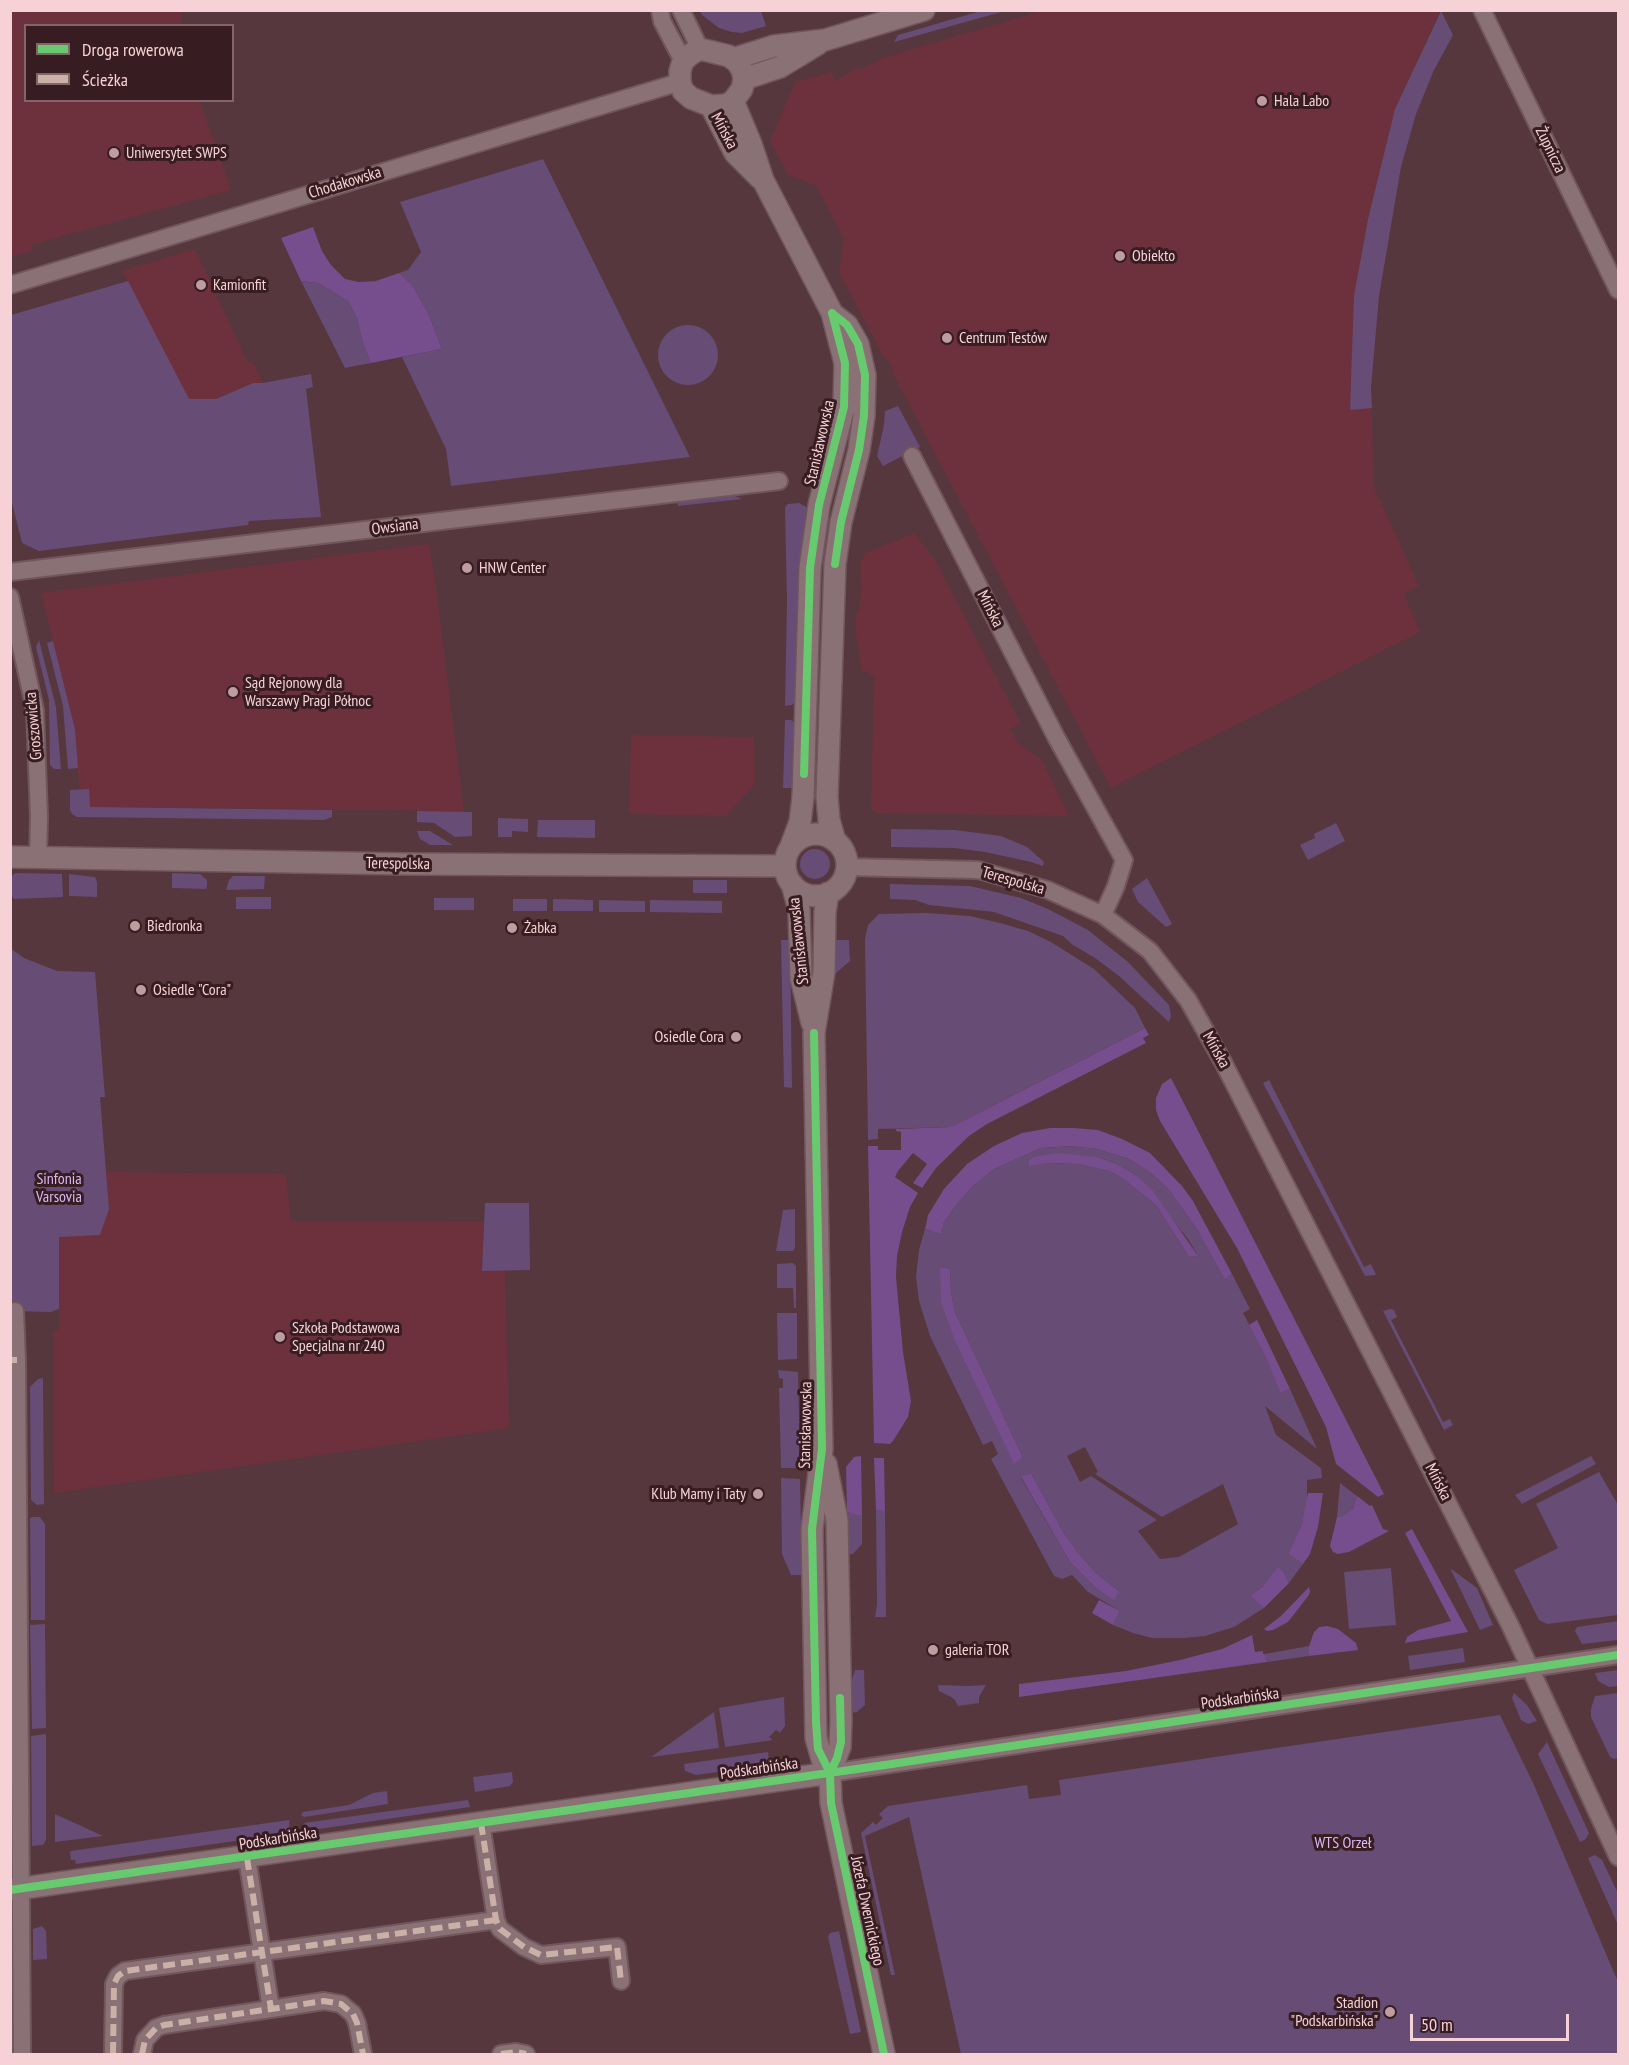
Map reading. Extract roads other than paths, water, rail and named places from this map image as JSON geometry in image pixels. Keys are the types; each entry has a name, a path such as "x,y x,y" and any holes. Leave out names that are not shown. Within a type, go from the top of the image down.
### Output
{"street":[{"path":"660,10 662,21 688,64"},
{"path":"681,10 688,64 683,91 691,98 711,106 726,105 733,101 742,89 744,79 742,70 733,58 721,52 688,64"},
{"path":"733,58 774,46 825,40 924,10"},
{"name":"Żupnicza","path":"1482,10 1618,290"},
{"path":"744,79 780,67 825,40"},
{"name":"Chodakowska","path":"10,285 626,98 688,64"},
{"name":"Mińska","path":"733,101 763,180 832,312"},
{"name":"Mińska","path":"711,106 735,153 763,180"},
{"path":"832,312 847,325 858,344 865,375 864,416 859,450 841,522 835,564 826,797 835,841 845,856 846,867 841,883 828,893 808,895 790,865 799,839 817,834 835,841"},
{"name":"Stanisławowska","path":"814,1033 802,983 799,910 790,865 803,797 810,568 819,505 844,407 845,363 832,312"},
{"name":"Mińska","path":"912,456 1056,737 1124,860 1116,886 1103,915 1150,951 1188,1000 1218,1053 1441,1486 1531,1668 1618,1857"},
{"name":"Owsiana","path":"10,572 779,481"},
{"name":"Groszowicka","path":"10,597 35,710 39,810 38,858"},
{"name":"Terespolska","path":"10,857 417,864 790,865"},
{"name":"Terespolska","path":"846,867 978,870 1048,890 1103,915"},
{"name":"Stanisławowska","path":"828,893 825,912 824,972 814,1033 822,1449 835,1510 837,1534 841,1736 838,1753 830,1773"},
{"path":"15,1311 17,1360 15,1889 22,2055"},
{"name":"Podskarbińska","path":"15,1889 247,1858 830,1773 1618,1655"},
{"name":"Józefa Dwernickiego","path":"830,1773 834,1819 884,2055"},
{"path":"481,1823 496,1920 500,1929 536,1954 557,1954 617,1947 621,1982"},
{"path":"247,1858 271,2009"},
{"path":"113,2055 113,1992 115,1980 121,1973 496,1920"},
{"path":"142,2055 145,2040 156,2028 164,2025 324,2001 341,2004 348,2008 357,2023 363,2055"},
{"path":"501,2055 516,2052 525,2055"}],"place":[{"name":"Hala Labo","path":"1262,101"},
{"name":"Uniwersytet SWPS","path":"114,153"},
{"name":"Obiekto","path":"1120,256"},
{"name":"Kamionfit","path":"201,285"},
{"name":"Centrum Testów","path":"947,338"},
{"name":"HNW Center","path":"467,568"},
{"name":"Sąd Rejonowy dla Warszawy Pragi Północ","path":"233,692"},
{"name":"Biedronka","path":"135,926"},
{"name":"Żabka","path":"512,928"},
{"name":"Osiedle \"Cora\"","path":"141,990"},
{"name":"Osiedle Cora","path":"736,1037"},
{"name":"Szkoła Podstawowa Specjalna nr 240","path":"280,1337"},
{"name":"Klub Mamy i Taty","path":"758,1494"},
{"name":"galeria TOR","path":"933,1650"},
{"name":"Stadion \"Podskarbińska\"","path":"1390,2012"}],"park label":[{"name":"Sinfonia Varsovia","path":"59,1188"},
{"name":"WTS Orzeł","path":"1343,1843"}]}
